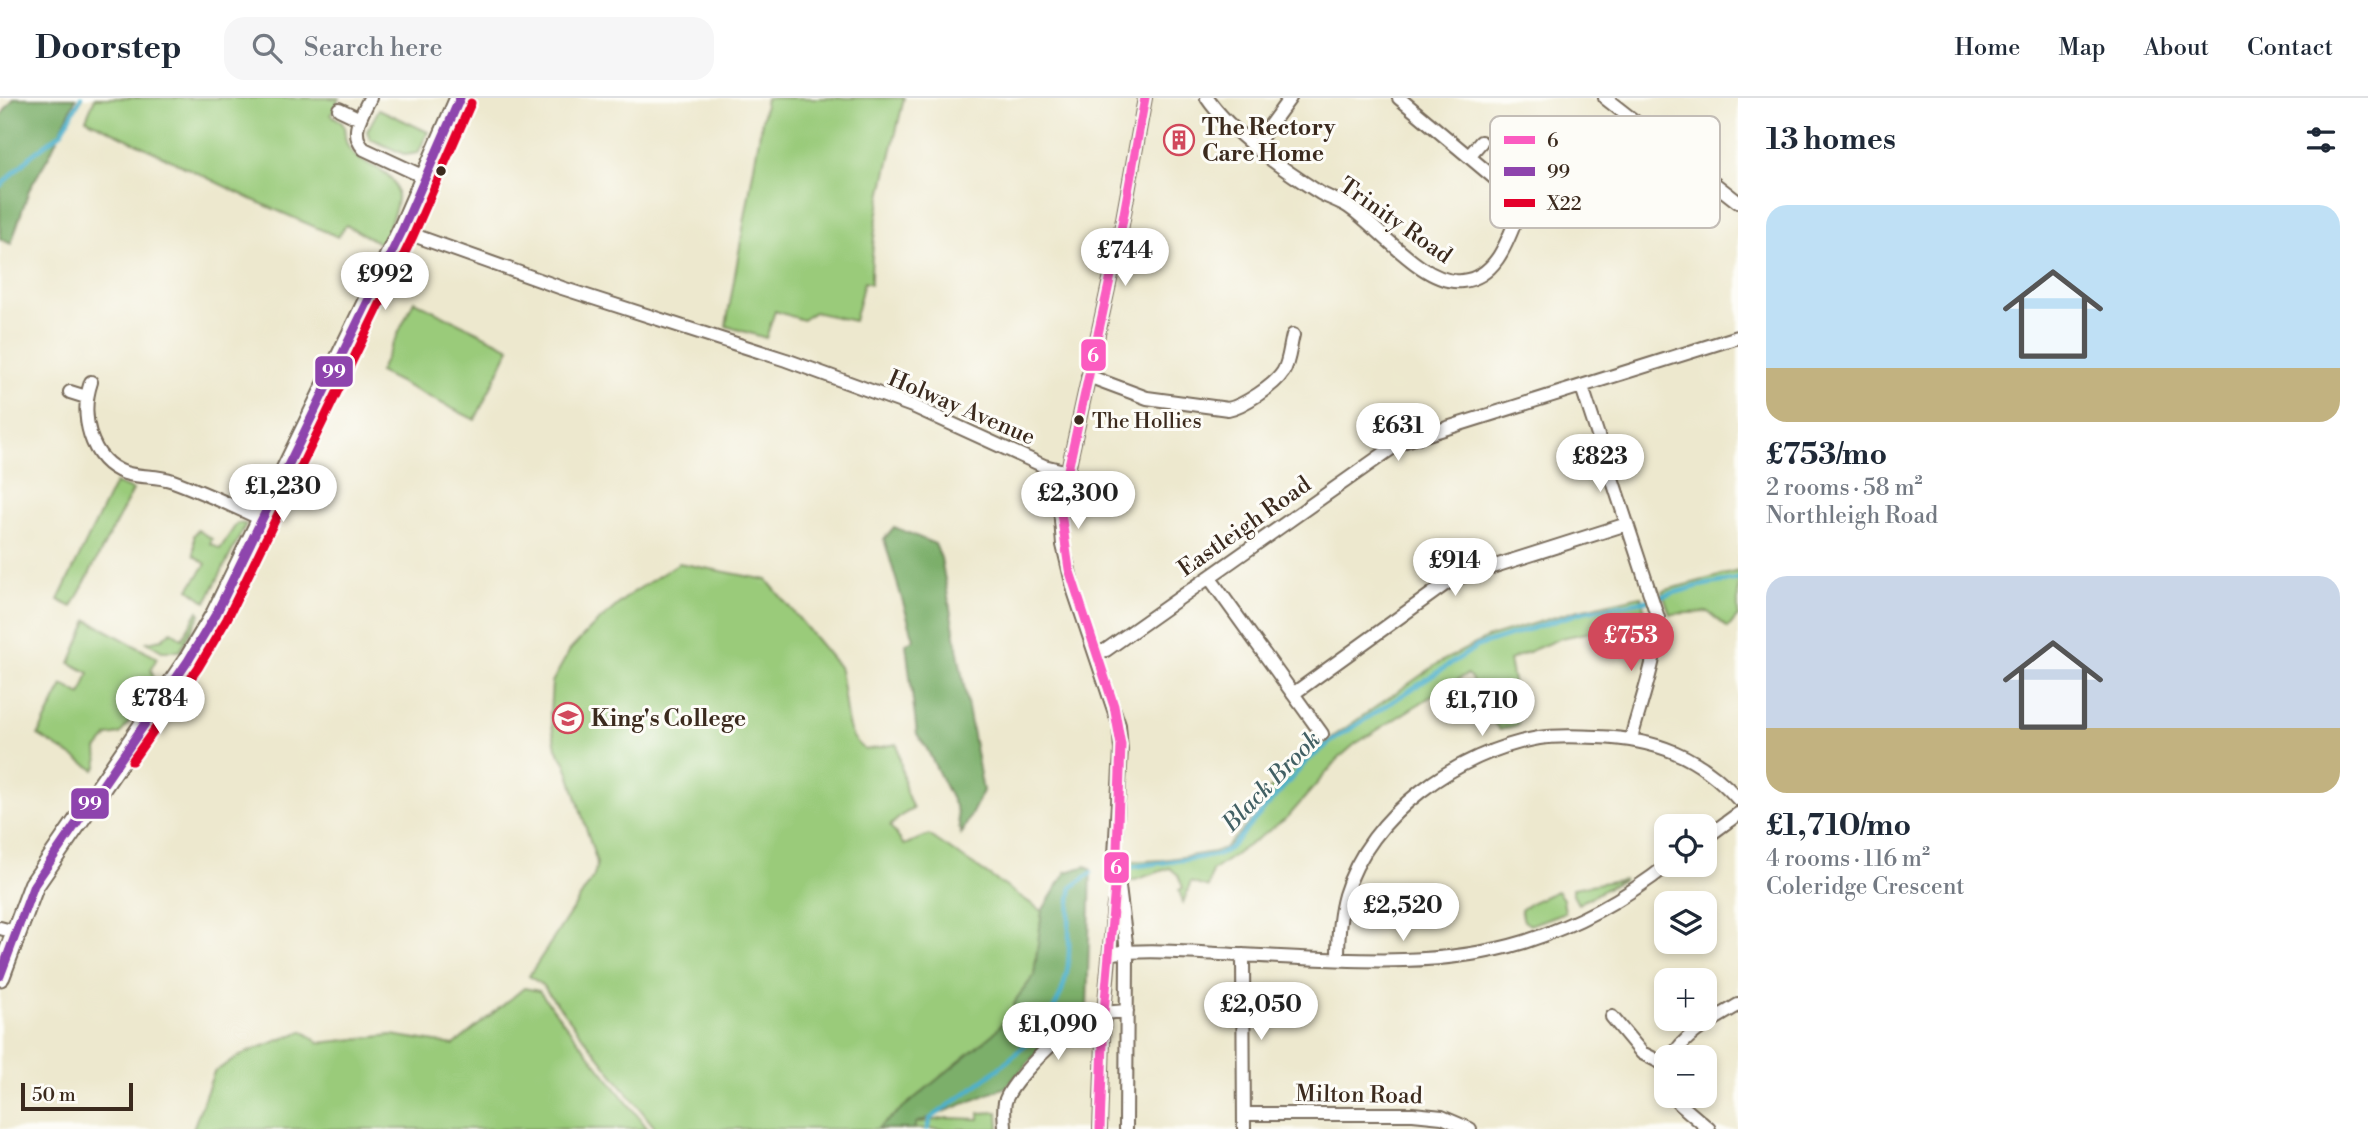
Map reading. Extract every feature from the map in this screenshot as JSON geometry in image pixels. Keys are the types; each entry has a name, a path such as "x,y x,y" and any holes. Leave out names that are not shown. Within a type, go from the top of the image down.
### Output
{"main road":[{"path":"0,976 8,930 40,875 188,661 216,614 402,231 460,98"}],"street":[{"path":"370,98 356,128 356,138 364,149 424,177"},
{"path":"1126,1129 1127,951 1115,855 1121,750 1119,725 1074,591 1063,545 1060,506 1137,155 1145,98"},
{"name":"Trinity Road","path":"1207,98 1229,124 1255,145 1307,184 1351,208 1421,267 1447,281 1461,282 1480,275 1503,253 1513,228"},
{"path":"1255,145 1290,98"},
{"name":"Trinity Road","path":"1399,98 1490,174"},
{"path":"1605,98 1629,116"},
{"path":"339,108 360,119"},
{"path":"1469,156 1481,142"},
{"path":"1720,184 1736,196"},
{"name":"Holway Avenue","path":"402,231 562,289 786,360 915,407 1044,466 1068,472"},
{"path":"1088,376 1147,398 1228,409 1238,407 1283,372 1293,335"},
{"name":"Eastleigh Road","path":"1096,653 1106,650 1399,443 1738,337"},
{"path":"91,382 86,397 89,434 94,446 112,466 125,473 167,479 262,519"},
{"path":"1582,387 1656,607 1658,631 1631,739"},
{"path":"70,392 86,397"},
{"path":"1293,694 1451,580 1627,524"},
{"path":"1209,576 1322,734"},
{"path":"1338,958 1340,919 1345,894 1372,842 1394,815 1434,780 1479,756 1539,738 1578,736 1631,739 1672,750 1692,760 1715,775 1738,799"},
{"path":"1717,829 1738,814"},
{"path":"1111,953 1150,950 1376,960 1453,956 1523,942 1589,916 1654,875"},
{"path":"1100,1129 1104,1012 1116,876"},
{"path":"1243,955 1244,1129"},
{"path":"1680,1045 1692,1033 1738,1004"},
{"path":"1005,1129 1005,1102 1012,1087 1049,1047 1081,1020 1104,1012 1127,1011"},
{"path":"1612,1017 1635,1035 1642,1053 1654,1059"},
{"path":"1684,1108 1709,1129"},
{"name":"Milton Road","path":"1244,1114 1413,1114 1443,1116 1470,1129"}],"green space":[{"path":"14,98 76,98 50,154 29,190 11,244 0,239 0,117"},
{"path":"95,98 339,98 331,115 342,123 350,150 388,175 397,193 394,212 381,244 346,225 338,237 253,200 86,119"},
{"path":"766,98 904,98 878,214 871,284 864,282 854,321 814,312 803,320 775,311 766,338 726,326"},
{"path":"379,109 428,132 418,153 406,155 370,139 367,131"},
{"path":"414,301 510,348 475,420 379,372"},
{"path":"115,483 133,490 72,607 58,600"},
{"path":"237,523 246,524 206,602 189,589 206,564 194,555 194,535 198,530 212,539 210,543 220,549"},
{"path":"894,527 935,544 941,558 983,791 961,835 956,808 917,734 906,644 914,639 884,539"},
{"path":"679,563 767,580 839,667 848,723 854,739 865,750 897,744 906,792 913,809 890,826 904,845 929,835 1042,911 1034,976 1017,998 1010,1014 994,1033 877,1129 656,1129 542,985 529,976 594,876 597,863 566,764 556,748 550,714 552,682 570,650 591,628 629,595"},
{"path":"1738,571 1738,616 1728,628 1708,612 1670,614 1662,591"},
{"path":"1641,596 1647,621 1561,638 1509,660 1520,718 1517,725 1500,730 1492,721 1467,674 1355,744 1340,757 1288,817 1212,871 1208,888 1191,882 1183,903 1179,890 1183,888 1178,875 1170,868 1132,881 1129,873 1130,862 1163,860 1225,848 1263,809 1265,793 1317,748 1440,662 1489,637 1575,611"},
{"path":"198,611 200,614 180,651 162,651 147,642 162,639 171,631 182,639"},
{"path":"88,620 157,658 151,669 156,686 120,734 108,736 97,749 98,765 95,770 38,735 63,685 81,695 89,673 70,663"},
{"path":"1086,866 1091,870 1087,1009 1052,1036 1006,1087 916,1123 914,1129 877,1129 994,1033 1010,1014 1017,998 1034,976 1042,911 1066,872"},
{"path":"1624,879 1578,904 1573,895 1573,888"},
{"path":"1557,891 1563,899 1565,912 1530,925 1524,921 1521,910"},
{"path":"524,988 539,991 648,1129 193,1129 214,1072 243,1054 303,1031 319,1043 392,1035 454,1045"},
{"path":"998,1112 999,1129 914,1129 916,1123 948,1118 979,1119 979,1113"}],"waterway":[{"path":"0,186 33,154 61,133 81,98"},
{"name":"Black Brook","path":"1131,867 1218,855 1230,848 1306,762 1332,741 1478,646 1582,612 1645,601 1699,586 1738,579"},
{"name":"Black Brook","path":"927,1129 930,1119 988,1077 1027,1043 1056,1005 1067,972 1072,887 1091,873"}],"transit line":[{"name":"99","path":"0,976 34,885 188,661 216,614 402,231 460,98"},
{"name":"6","path":"1100,1129 1104,1012 1116,876 1121,745 1114,706 1069,569 1060,506 1121,230 1145,98"},
{"name":"X22","path":"132,761 198,668 227,619 413,236 471,103"}],"place":[{"name":"The Rectory Care Home","path":"1179,140"},
{"name":"The Hollies","path":"1079,420"},
{"name":"King's College","path":"568,718"}]}
